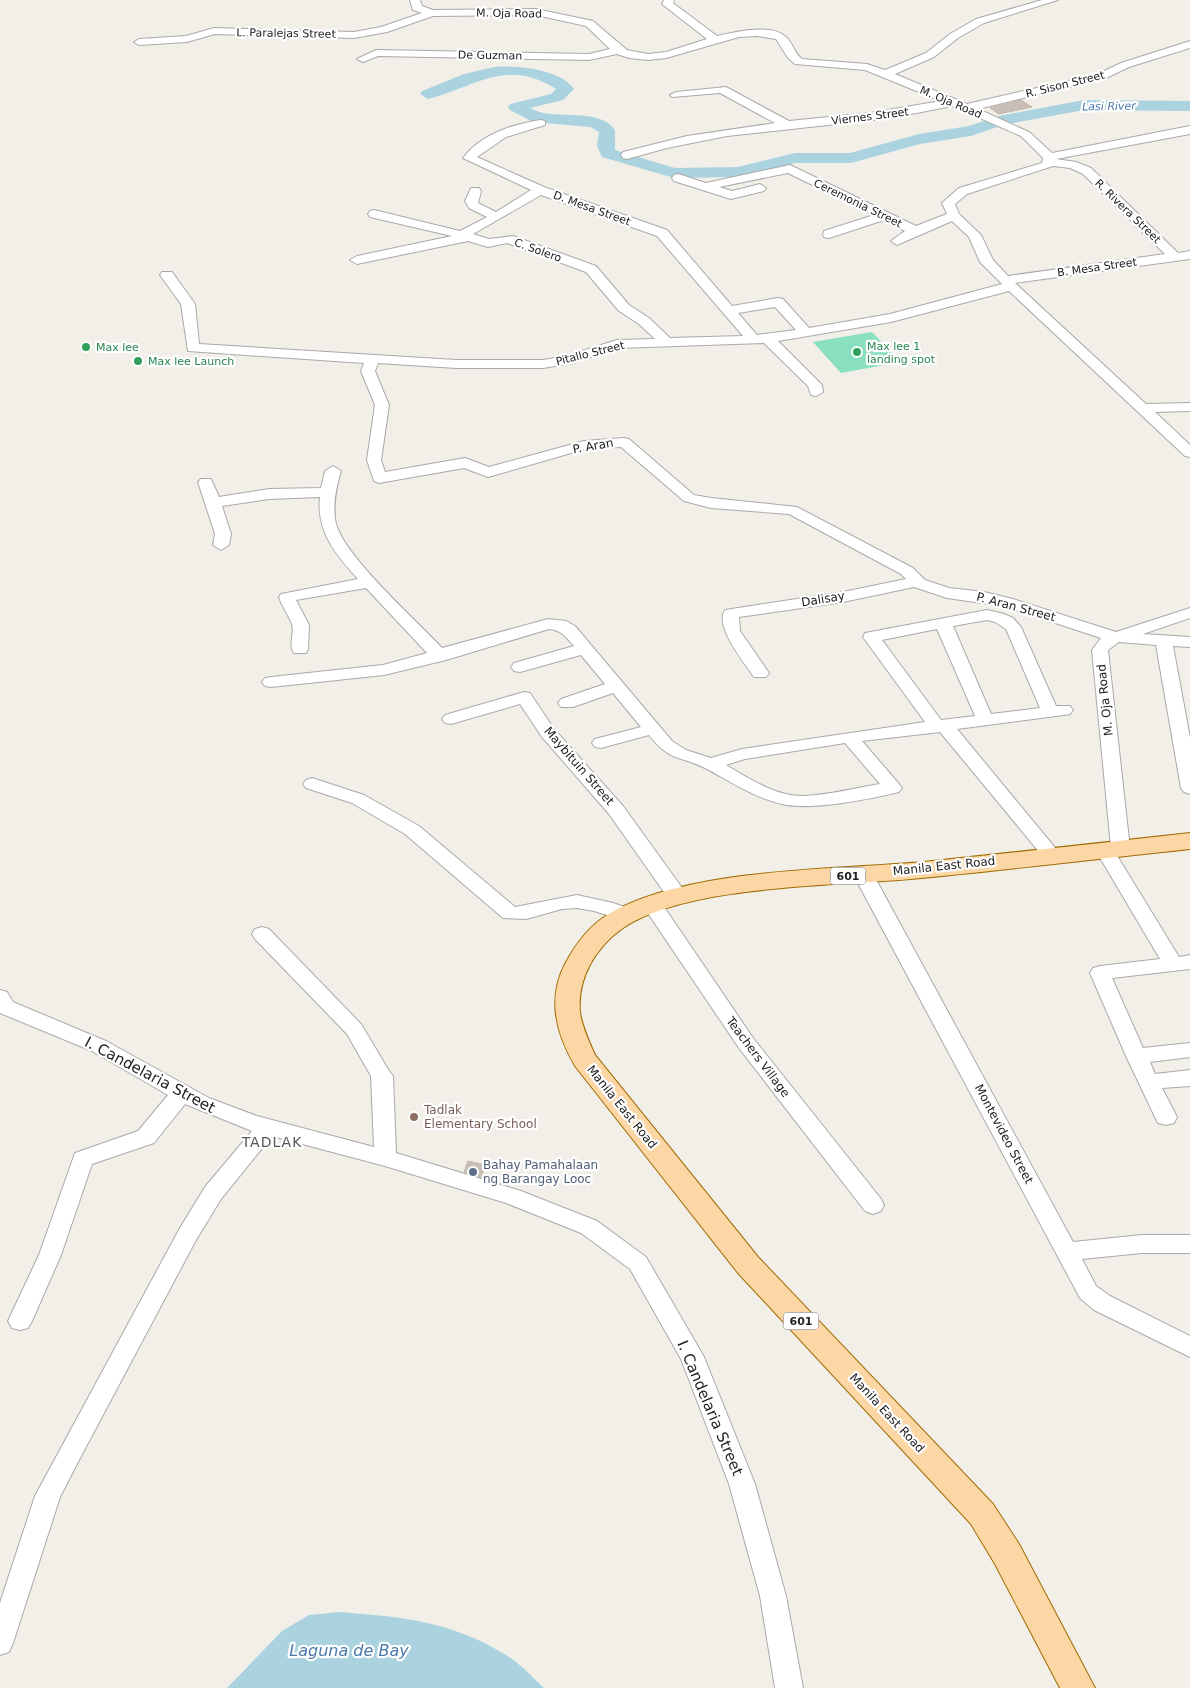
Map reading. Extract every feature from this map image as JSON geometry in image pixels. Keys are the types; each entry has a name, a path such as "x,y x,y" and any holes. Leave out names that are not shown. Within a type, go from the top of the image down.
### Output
{"main road":[{"name":"Manila East Road","path":"1078,1688 1008,1554 982,1514 748,1265 584,1059 572,1031 567,1007 571,976 588,944 615,921 639,909 678,898 729,888 1190,841"}],"street":[{"path":"415,0 417,8 432,14"},
{"path":"669,0 667,4 717,41"},
{"path":"884,75 916,62 980,21 1053,0"},
{"name":"M. Oja Road","path":"432,14 524,12 560,16 595,25 618,50 629,55 646,57 717,41 743,33 777,35 783,39 790,57 799,62 857,65 884,75 953,102 1025,134 1049,159"},
{"name":"L. Paralejas Street","path":"138,42 187,38 214,31 354,35 382,30 432,14"},
{"name":"R. Sison Street","path":"966,108 1102,76 1125,65 1190,44"},
{"path":"589,57 618,50"},
{"name":"De Guzman","path":"363,59 376,53 559,57 549,66 552,68 589,57"},
{"path":"676,95 722,89 786,125"},
{"name":"Viernes Street","path":"627,155 669,142 786,125 854,120 953,102"},
{"name":"D. Mesa Street","path":"542,123 508,132 473,153 469,158 540,190 662,233 730,311 815,384 816,392"},
{"path":"1190,130 1049,159 1048,165 1042,169 974,188 955,196 948,203 954,216 975,235 987,262 1190,452"},
{"name":"R. Rivera Street","path":"1049,159 1087,171 1114,195 1175,257"},
{"name":"Ceremonia Street","path":"708,186 790,169 915,230 954,216"},
{"path":"678,178 731,194 807,178"},
{"path":"357,260 465,236 540,190"},
{"path":"475,191 471,202 473,205 497,217"},
{"path":"374,214 465,236"},
{"path":"829,234 884,216"},
{"path":"898,241 915,230"},
{"name":"C. Solero","path":"465,236 488,244 508,239 591,269 624,308 644,321 666,342"},
{"name":"B. Mesa Street","path":"1008,283 1190,255"},
{"name":"Pitallo Street","path":"168,275 188,304 193,348 456,364 543,364 568,360 617,344 761,339 806,333 891,318 1008,283"},
{"path":"730,311 778,302 806,333"},
{"name":"P. Aran","path":"373,359 368,370 382,404 374,460 379,478 465,463 488,472 584,445 624,442 689,498 711,504 792,510 907,571 918,584"},
{"path":"1141,408 1190,407"},
{"path":"333,470 327,492 331,532 349,559 440,656"},
{"path":"206,482 223,534 221,545"},
{"path":"212,503 268,494 327,492"},
{"path":"300,648 301,626 290,607 287,597 370,582"},
{"name":"Dalisay","path":"731,613 918,584"},
{"name":"P. Aran Street","path":"918,584 947,593 984,596 1007,602 1116,637 1190,642"},
{"path":"731,613 732,631 760,672"},
{"name":"M. Oja Road","path":"1113,850 1100,650 1104,643 1116,637 1190,614"},
{"path":"711,764 742,754 849,737 941,726 1057,710 1013,626 1007,620 987,615 871,637 941,726 1052,855"},
{"path":"944,623 985,720"},
{"path":"271,682 384,670 440,656 548,624 569,630 666,745 680,754 711,764 745,784 784,800 803,802 893,788 849,737"},
{"path":"1164,641 1190,788"},
{"path":"520,667 585,648"},
{"path":"566,702 616,686"},
{"name":"Maybituin Street","path":"451,719 524,697 548,733 621,816 678,898"},
{"path":"601,743 652,729"},
{"path":"312,784 358,799 412,830 510,913 524,914 570,902 639,909"},
{"path":"1113,850 1182,964 1109,971 1100,974 1136,1056 1166,1117"},
{"name":"Montevideo Street","path":"863,874 1088,1292 1102,1303 1190,1348"},
{"name":"Teachers Village","path":"639,909 873,1205"},
{"path":"262,934 354,1029 382,1076 385,1158"},
{"name":"I. Candelaria Street","path":"0,997 5,1007 99,1046 201,1104 267,1127 385,1158 513,1197 589,1227 638,1263 692,1357 742,1484 772,1596 789,1688"},
{"path":"1136,1056 1190,1050"},
{"path":"1148,1082 1190,1078"},
{"path":"20,1321 50,1255 83,1159 146,1137 155,1132 163,1115 181,1094"},
{"path":"0,1643 48,1496 70,1453 188,1234 213,1193 267,1127"},
{"path":"1067,1252 1142,1244 1190,1244"}],"green space":[{"name":"Max lee 1 landing spot","path":"872,332 901,362 841,373 813,342"}],"water":[{"name":"Laguna de Bay","path":"340,1612 405,1619 446,1628 466,1635 511,1658 544,1688 227,1688 282,1631 309,1615"}],"building":[{"path":"1021,100 1032,107 999,114 990,108"},
{"name":"Bahay Pamahalaan ng Barangay Looc","path":"468,1161 486,1165 481,1177 464,1172"}],"waterway":[{"path":"428,94 463,80 494,71 516,71 538,75 558,83 566,89 557,97 516,107 533,117 595,123 607,130 605,146 608,153 674,173 738,172 795,158 851,158 919,139 971,131 996,123"},
{"name":"Lasi River","path":"999,121 1084,105 1190,106"}],"place":[{"name":"Max lee","path":"86,347"},
{"name":"Max lee 1 landing spot","path":"857,352"},
{"name":"Max lee Launch","path":"138,361"},
{"name":"Tadlak Elementary School","path":"414,1117"},
{"name":"Bahay Pamahalaan ng Barangay Looc","path":"473,1172"}],"district":[{"name":"TADLAK","path":"272,1142"}]}
